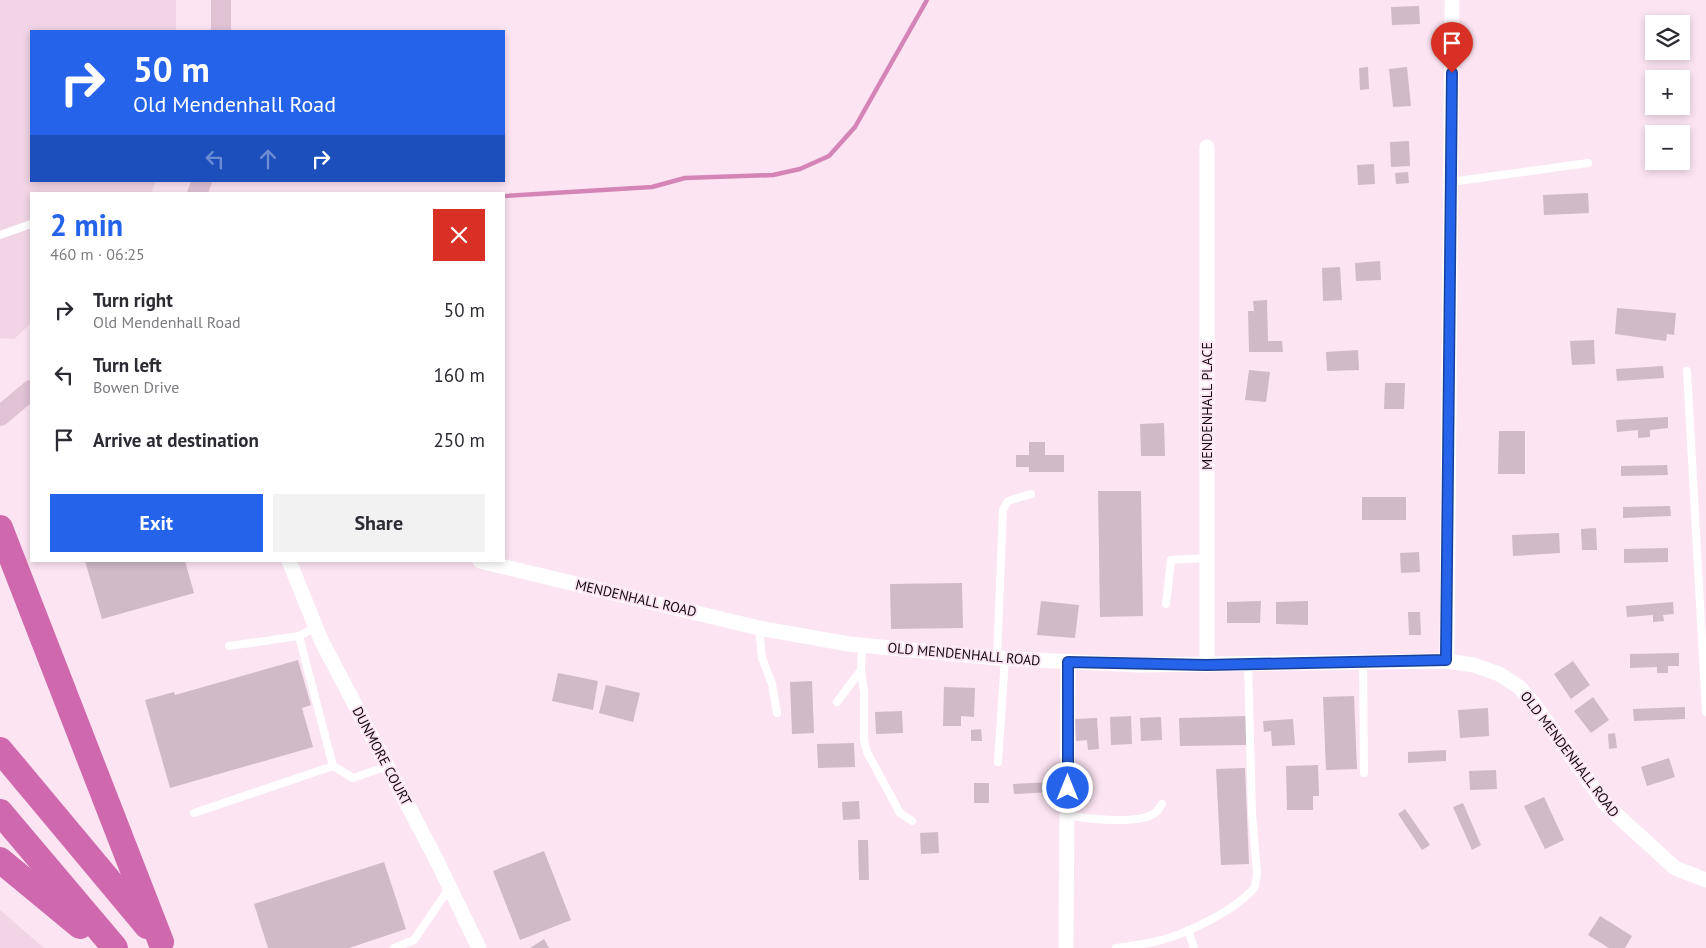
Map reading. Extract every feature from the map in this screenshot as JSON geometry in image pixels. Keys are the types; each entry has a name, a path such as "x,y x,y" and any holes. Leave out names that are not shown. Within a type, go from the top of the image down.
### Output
{"highway":[{"path":"0,528 163,945"},
{"path":"0,750 163,945"},
{"path":"0,812 114,948"},
{"path":"0,860 106,948"}],"main road":[{"path":"221,0 221,30"},
{"path":"0,416 30,391"}],"street":[{"path":"1446,660 1452,0"},
{"name":"MENDENHALL PLACE","path":"1206,665 1207,147"},
{"name":"DUNMORE COURT","path":"290,562 316,627 480,948"},
{"name":"MENDENHALL ROAD","path":"484,562 791,635"},
{"name":"OLD MENDENHALL ROAD","path":"791,635 862,645 1001,658 1068,662 1206,665 1446,660 1474,665 1499,674 1519,687 1606,805 1675,868 1706,880"},
{"path":"1066,948 1068,662"}],"lane":[{"path":"1451,182 1588,163"},
{"path":"0,235 30,224"},
{"path":"1687,371 1706,712"},
{"path":"998,762 1003,510 1008,502 1031,494"},
{"path":"1166,604 1171,560 1181,557 1207,558"},
{"path":"229,646 299,636 316,627"},
{"path":"759,628 762,658 772,684 777,713"},
{"path":"299,636 332,766 353,778 388,766"},
{"path":"862,645 861,670 864,692 864,740 867,752 900,813 912,821"},
{"path":"1363,662 1364,773"},
{"path":"1116,948 1158,941 1188,930 1238,901 1250,892 1257,882 1252,814 1248,664"},
{"path":"838,702 861,670"},
{"path":"194,814 332,766"},
{"path":"1068,814 1100,819 1142,818 1157,812 1162,804"},
{"path":"394,948 414,940 450,887"},
{"path":"1188,930 1194,948"}],"shaded area":[{"path":"0,0 176,0 176,30 30,30 30,182 156,182 152,192 30,192 30,324 14,339 0,338"},
{"path":"0,910 44,948 0,948"}],"building":[{"path":"1419,6 1420,24 1392,25 1391,7"},
{"path":"1368,67 1369,89 1360,90 1359,68"},
{"path":"1407,67 1411,106 1393,107 1389,69"},
{"path":"1409,141 1410,166 1391,167 1390,142"},
{"path":"1374,164 1375,184 1358,185 1357,165"},
{"path":"1408,172 1409,183 1396,184 1395,173"},
{"path":"1588,193 1589,213 1544,215 1543,195"},
{"path":"1380,261 1381,280 1356,281 1355,263"},
{"path":"1340,267 1342,300 1323,301 1322,268"},
{"path":"1267,300 1268,341 1282,341 1283,352 1249,352 1248,311 1254,311 1253,301"},
{"path":"1617,308 1676,313 1674,335 1667,334 1666,341 1615,334"},
{"path":"1594,340 1595,364 1572,365 1570,341"},
{"path":"1358,350 1359,370 1327,371 1326,352"},
{"path":"1663,366 1664,378 1617,381 1616,369"},
{"path":"1249,370 1270,372 1266,402 1245,400"},
{"path":"1385,383 1405,383 1404,409 1384,409"},
{"path":"1668,417 1668,428 1650,430 1650,437 1638,438 1638,430 1617,432 1616,420"},
{"path":"1164,423 1165,456 1141,456 1140,424"},
{"path":"1499,431 1525,431 1525,474 1498,474"},
{"path":"1029,442 1045,442 1045,455 1064,455 1064,472 1029,472 1029,467 1016,467 1016,455 1029,455"},
{"path":"1667,465 1668,475 1621,476 1621,466"},
{"path":"1098,491 1141,491 1143,616 1100,617"},
{"path":"1362,497 1406,497 1406,520 1362,520"},
{"path":"1670,506 1671,516 1623,518 1623,507"},
{"path":"1596,528 1597,550 1582,550 1581,529"},
{"path":"1559,533 1560,553 1513,556 1512,535"},
{"path":"1668,548 1668,562 1624,563 1624,549"},
{"path":"1419,552 1420,572 1401,573 1400,553"},
{"path":"85,562 185,562 194,593 102,619"},
{"path":"962,583 963,628 891,629 890,584"},
{"path":"1041,601 1079,605 1075,638 1037,635"},
{"path":"1261,601 1260,623 1227,623 1227,602"},
{"path":"1308,601 1308,625 1276,624 1276,602"},
{"path":"1673,602 1674,614 1663,615 1664,621 1653,622 1653,615 1627,617 1626,606"},
{"path":"1408,612 1420,612 1421,635 1409,635"},
{"path":"1679,653 1679,666 1668,666 1668,673 1657,673 1657,667 1630,668 1630,654"},
{"path":"298,660 311,705 302,708 313,747 170,788 145,700 174,692 175,695"},
{"path":"1573,661 1590,685 1571,699 1554,674"},
{"path":"558,673 598,681 593,710 552,701"},
{"path":"812,681 814,733 792,734 790,682"},
{"path":"606,685 640,693 633,722 599,713"},
{"path":"944,687 975,688 974,717 961,716 961,726 943,726"},
{"path":"1354,696 1357,769 1326,770 1323,697"},
{"path":"1593,697 1609,720 1591,733 1574,711"},
{"path":"1685,707 1685,719 1634,721 1633,709"},
{"path":"1488,708 1489,736 1460,738 1458,710"},
{"path":"902,711 903,733 876,734 875,712"},
{"path":"1131,716 1132,744 1111,745 1110,717"},
{"path":"1246,716 1246,745 1180,746 1179,718"},
{"path":"1161,717 1162,740 1141,741 1140,718"},
{"path":"1097,718 1099,749 1088,750 1087,740 1076,741 1075,719"},
{"path":"1293,719 1295,745 1272,746 1271,731 1264,732 1263,721"},
{"path":"981,729 982,741 971,741 971,730"},
{"path":"1615,733 1617,748 1609,749 1608,734"},
{"path":"854,743 855,767 818,768 817,744"},
{"path":"1446,750 1446,761 1408,763 1408,752"},
{"path":"1669,758 1675,777 1647,786 1641,767"},
{"path":"1318,765 1319,796 1313,796 1313,810 1287,810 1286,766"},
{"path":"1245,768 1249,864 1221,865 1216,769"},
{"path":"1496,770 1497,789 1470,790 1469,771"},
{"path":"1053,782 1053,792 1014,794 1013,784"},
{"path":"974,783 989,783 989,803 974,803"},
{"path":"1544,797 1564,840 1545,849 1524,806"},
{"path":"859,801 860,819 843,820 842,802"},
{"path":"1463,803 1481,845 1472,850 1453,807"},
{"path":"1405,809 1430,845 1422,850 1398,814"},
{"path":"938,832 939,853 921,854 920,833"},
{"path":"858,840 868,840 869,880 859,880"},
{"path":"544,851 571,920 520,940 493,871"},
{"path":"384,862 406,929 349,948 268,948 254,904"},
{"path":"1600,916 1632,936 1625,948 1609,948 1588,935"},
{"path":"544,939 549,948 530,948"}],"waterway":[{"path":"505,196 652,187 685,178 773,175 800,169 829,156 855,127 927,0"}],"route":[{"path":"1068,788 1068,662 1206,665 1446,660 1452,73"}]}
